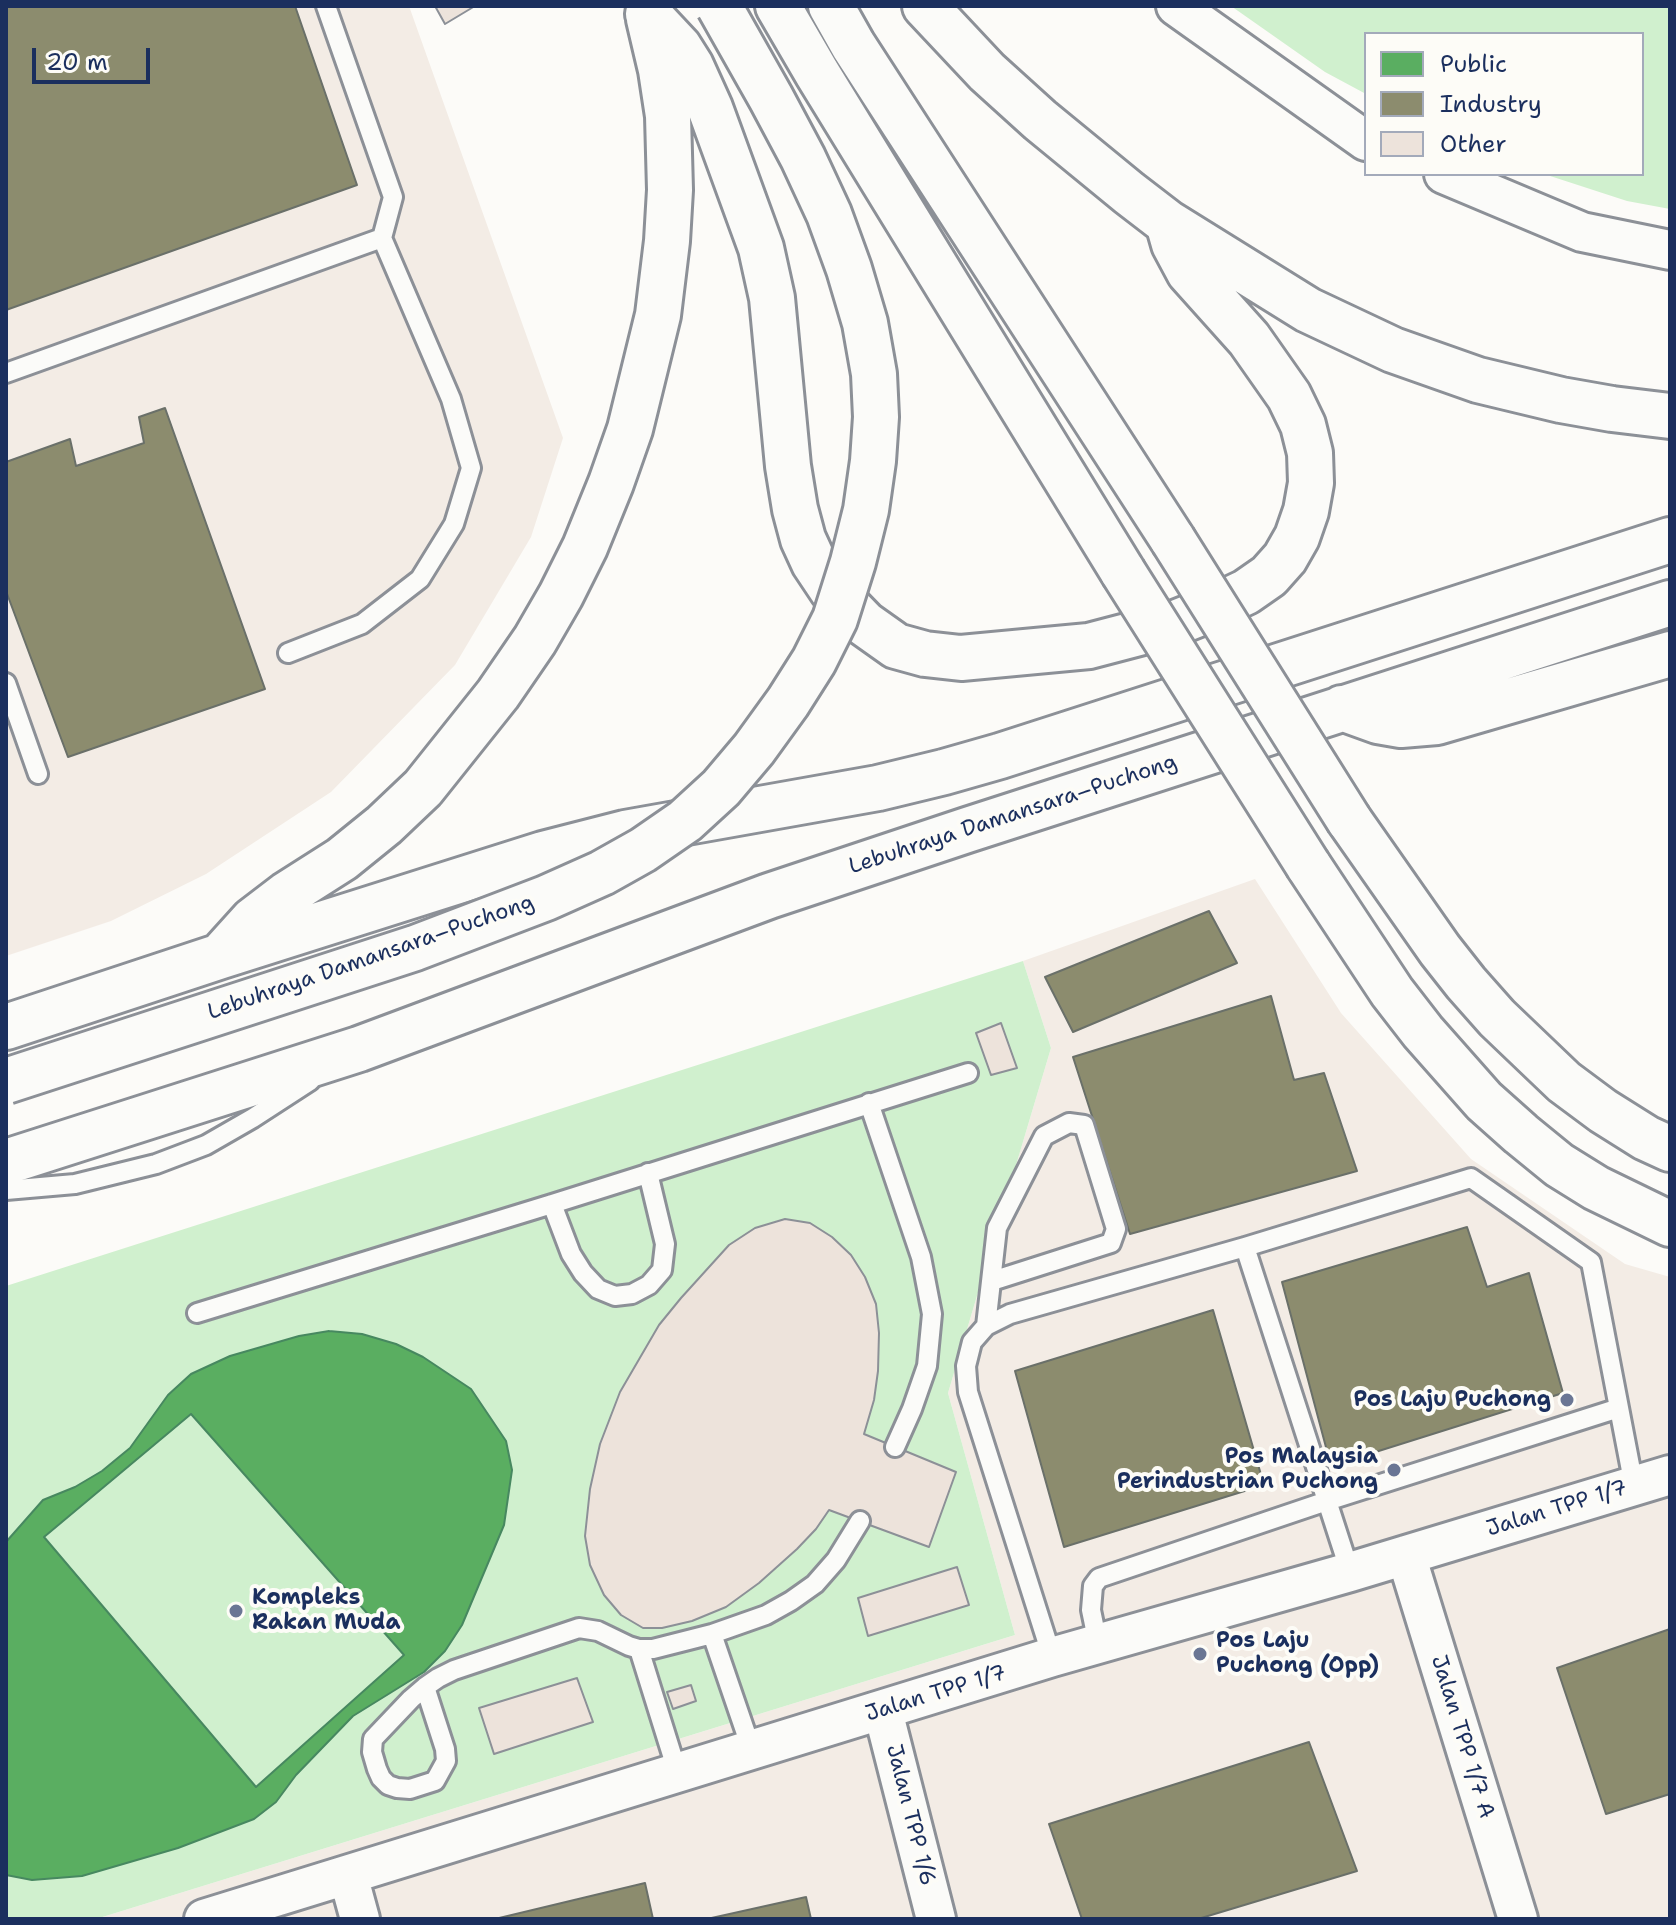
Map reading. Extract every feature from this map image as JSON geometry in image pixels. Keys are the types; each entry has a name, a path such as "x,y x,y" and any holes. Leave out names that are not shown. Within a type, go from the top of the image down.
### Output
{"highway":[{"name":"Lebuhraya Damansara–Puchong","path":"6,1081 415,948 602,873 643,850 694,813 746,759 788,702 814,661 835,619 853,562 866,510 873,461 876,417 874,374 865,323 829,214 797,146 719,6"},
{"path":"778,6 1123,572 1392,992 1484,1101 1521,1134 1559,1165 1596,1188 1655,1217"},
{"path":"831,6 1349,820 1440,950 1497,1018 1564,1082 1603,1111 1670,1149"},
{"path":"925,6 987,72 1040,120 1168,223 1308,310 1393,350 1478,380 1612,409 1670,416"},
{"path":"647,10 691,66 710,108 761,248 772,298 788,466 803,539 832,590 865,624 896,646 925,654 961,658 1099,644 1173,624 1208,610 1246,592 1269,576 1285,558 1297,537 1311,483 1310,453 1303,425 1289,396 1249,339 1189,272 1174,244 1168,223"},
{"path":"221,956 253,920 352,851 423,788 498,694 535,640 585,547 630,429 658,315 667,241 670,190 668,116 647,10"},
{"path":"6,1027 543,854 718,815 878,788 944,772 1066,736 1670,540"},
{"name":"Lebuhraya Damansara–Puchong","path":"6,1162 359,1049 769,896 1670,603"},
{"path":"1342,708 1378,721 1401,725 1437,722 1670,654"}],"street":[{"path":"1176,6 1364,140"},
{"path":"1449,176 1582,232 1670,250"},
{"name":"Jalan TPP 1/7","path":"204,1919 1052,1657 1350,1572 1670,1475"},
{"name":"Jalan TPP 1/7 A","path":"1406,1555 1518,1919"},
{"name":"Jalan TPP 1/6","path":"883,1711 936,1919"},
{"path":"348,1875 360,1919"}],"lane":[{"path":"288,653 362,624 420,579 454,524 471,468 451,399 382,238 393,197 326,6"},
{"path":"6,373 382,238"},
{"path":"6,683 38,774"},
{"path":"6,1190 75,1184 156,1164 206,1145 359,1049"},
{"path":"197,1313 968,1073"},
{"path":"869,1103 921,1257 932,1314 927,1366 895,1447"},
{"path":"986,1326 997,1228 1044,1136 1069,1123 1084,1125 1116,1229 1111,1243 992,1281"},
{"path":"552,1204 571,1254 583,1273 598,1289 615,1296 632,1294 649,1285 662,1270 665,1244 648,1173"},
{"path":"1052,1657 968,1392 966,1366 972,1342 986,1326 1010,1314 1471,1178 1591,1262 1634,1486"},
{"path":"1245,1247 1350,1572"},
{"path":"1098,1644 1091,1610 1093,1586 1099,1578 1619,1408"},
{"path":"425,1687 446,1761 435,1781 410,1789 397,1788 381,1778 372,1752 373,1739 425,1687 454,1670 579,1628 598,1631 639,1649 653,1649 712,1634 766,1615 815,1584 836,1560 860,1521"},
{"path":"712,1634 752,1751"},
{"path":"639,1649 678,1774"}],"shaded area":[{"path":"6,6 409,6 563,438 531,537 455,665 331,792 206,874 111,921 6,956"},
{"path":"1255,879 1341,1013 1471,1159 1625,1264 1670,1277 1670,1919 96,1919 1015,1635 948,1393 1051,1048 1023,961"}],"green space":[{"path":"1231,6 1670,6 1670,209 1627,201 1550,176 1644,176 1644,32 1364,32 1364,93 1325,72"},
{"path":"1023,961 1051,1048 948,1393 1015,1635 96,1919 6,1919 6,1286"}],"building: Public":[{"name":"Kompleks Rakan Muda","path":"329,1331 362,1334 396,1344 423,1357 471,1389 506,1441 512,1470 504,1525 462,1625 445,1651 424,1672 353,1716 296,1775 276,1802 254,1819 178,1848 82,1876 32,1880 6,1875 6,1542 43,1500 75,1487 102,1471 130,1448 168,1395 191,1374 230,1356 299,1336","holes":["191,1414 404,1655 256,1787 44,1537"]}],"building: Industry":[{"path":"6,6 295,6 357,185 6,310"},
{"path":"165,408 265,689 68,757 6,591 6,462 70,439 76,466 144,443 139,417"},
{"path":"1209,911 1237,963 1073,1032 1045,977"},
{"path":"1271,996 1294,1080 1324,1073 1357,1171 1130,1234 1073,1057"},
{"path":"1467,1227 1487,1287 1529,1273 1563,1393 1331,1466 1282,1282"},
{"path":"1213,1310 1264,1485 1064,1547 1015,1371"},
{"path":"1670,1629 1670,1794 1606,1814 1557,1668"},
{"path":"1309,1742 1357,1871 1198,1919 1082,1919 1049,1824"},
{"path":"645,1883 653,1919 495,1919"},
{"path":"806,1897 811,1919 707,1919"}],"building: Other":[{"path":"435,6 475,6 445,24"},
{"path":"1001,1023 1017,1068 991,1075 976,1033"},
{"path":"785,1219 810,1223 832,1237 851,1255 865,1277 876,1304 878,1371 864,1434 956,1472 929,1547 829,1510 797,1549 726,1607 692,1621 662,1628 643,1628 621,1615 604,1595 590,1565 585,1536 590,1489 600,1444 620,1392 659,1325 681,1298 729,1245 755,1228"},
{"path":"957,1567 969,1605 868,1636 858,1598"},
{"path":"577,1678 593,1722 494,1754 479,1708"},
{"path":"691,1685 696,1701 673,1709 667,1692"}],"place":[{"name":"Pos Laju Puchong","path":"1567,1400"},
{"name":"Pos Malaysia Perindustrian Puchong","path":"1394,1470"},
{"name":"Kompleks Rakan Muda","path":"236,1611"},
{"name":"Pos Laju Puchong (Opp)","path":"1200,1654"}]}
